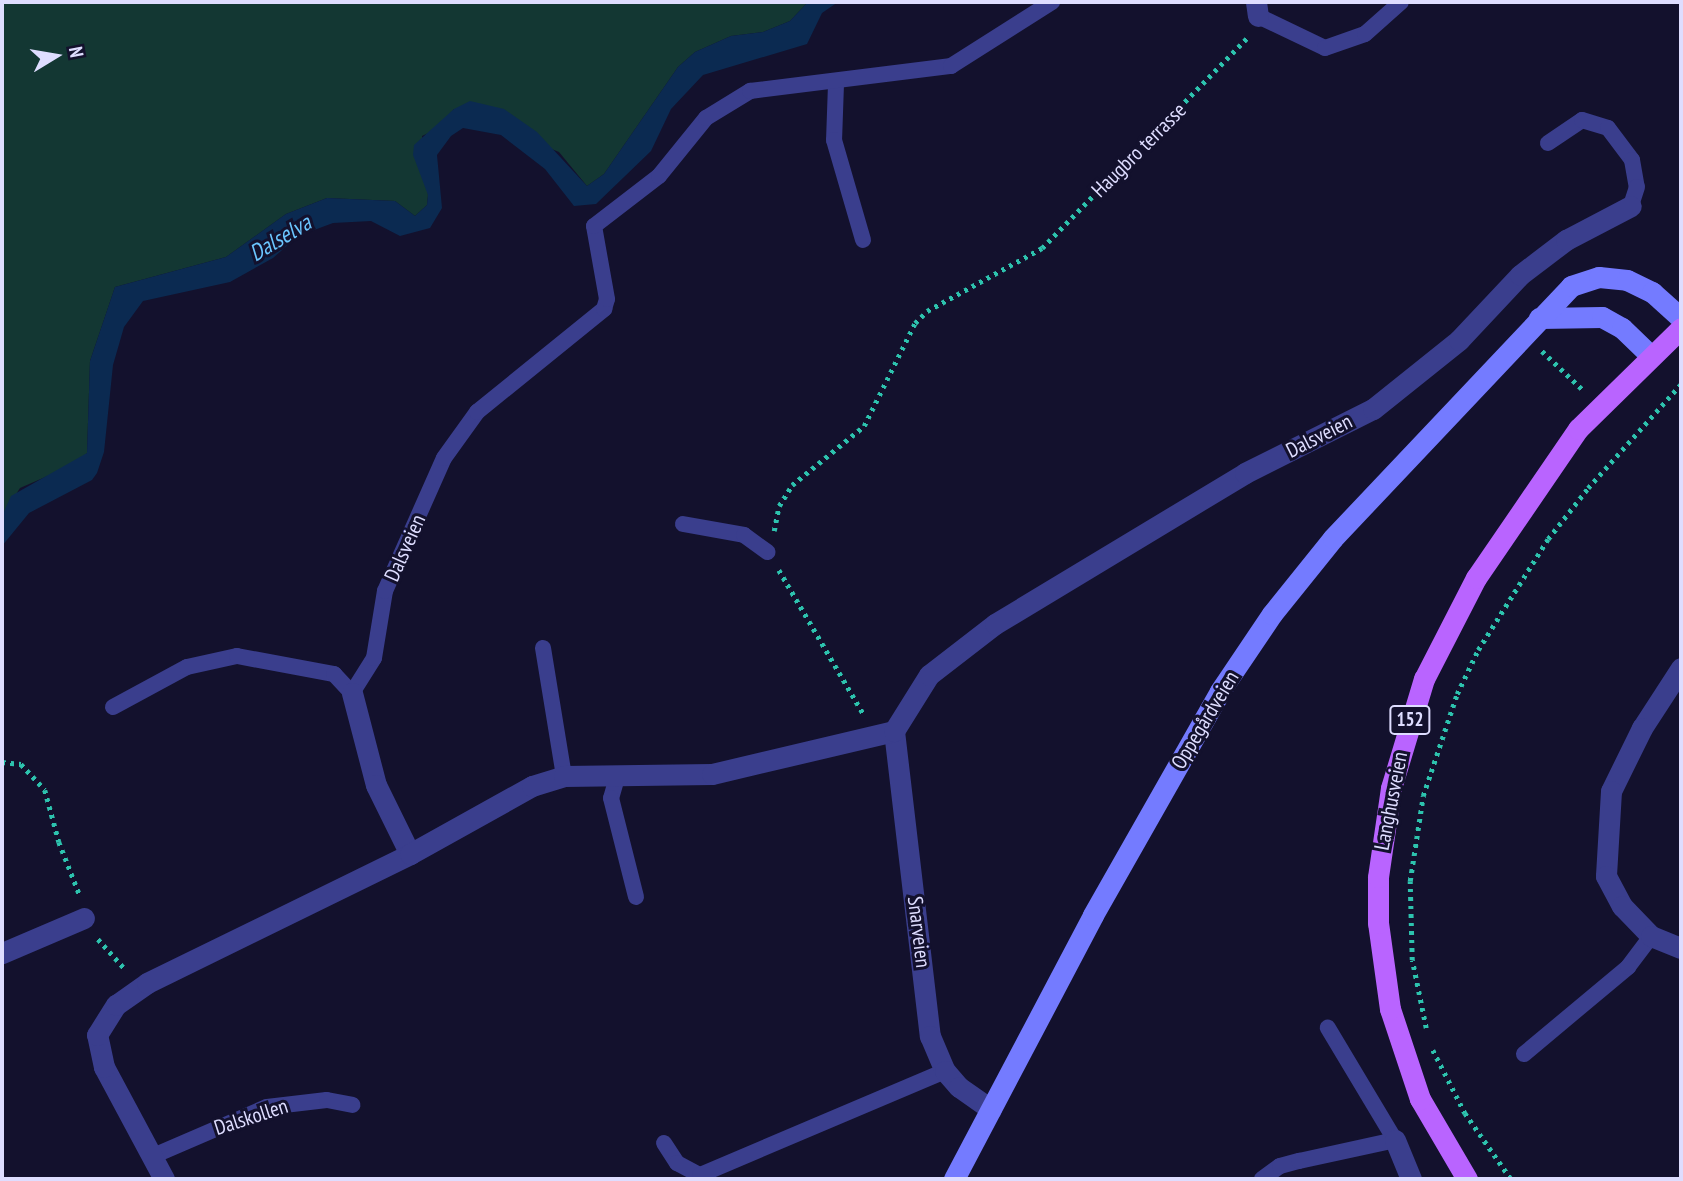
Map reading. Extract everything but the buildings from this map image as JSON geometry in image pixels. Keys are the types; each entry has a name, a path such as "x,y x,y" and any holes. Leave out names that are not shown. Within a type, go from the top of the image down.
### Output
{"main road":[{"name":"Oppegårdveien","path":"954,1179 1099,903 1220,691 1272,614 1379,486 1571,286 1599,277 1639,285 1681,318"},
{"path":"1539,318 1602,317 1622,328 1651,356"},
{"name":"Langhusveien","path":"1467,1179 1420,1099 1390,1009 1378,923 1378,877 1391,788 1424,679 1464,597 1578,429 1681,328"}],"street":[{"name":"Dalsveien","path":"894,731 929,675 995,624 1177,512 1373,409 1450,349 1520,275 1566,240 1631,206"},
{"path":"1681,668 1642,728 1611,791 1606,832 1606,876 1622,906 1651,936 1681,948"},
{"path":"352,693 376,785 410,854"},
{"path":"164,1179 104,1067 97,1035 116,1005 146,983 410,854 532,786 564,776 712,774 894,731"},
{"name":"Snarveien","path":"894,731 930,1036 945,1071 958,1087 991,1109"},
{"path":"2,953 84,918"},
{"path":"1395,1140 1412,1179"}],"lane":[{"path":"863,240 834,140 836,84 951,66 1052,2"},
{"path":"1257,9 1325,48 1365,34 1401,2"},
{"name":"Dalsveien","path":"352,693 374,658 385,591 444,458 477,411 550,348 593,320 607,299 594,226 659,176 690,132 750,92 836,84"},
{"name":"Dalsveien","path":"1548,143 1582,120 1608,128 1632,160 1637,187 1631,206"},
{"path":"683,524 744,535 767,552"},
{"path":"544,648 564,776"},
{"path":"113,707 187,667 237,656 334,674 352,693"},
{"path":"618,774 611,798 636,897"},
{"path":"1524,1054 1628,967 1651,936"},
{"path":"1262,1179 1289,1163 1395,1140 1328,1027"},
{"path":"664,1143 677,1163 700,1175 945,1071"},
{"name":"Dalskollen","path":"153,1156 268,1107 306,1101 353,1105"}],"path":[{"name":"Haugbro terrasse","path":"767,552 784,496 864,426 915,323 927,312 1042,248 1217,74 1247,40 1257,9"},
{"path":"1523,335 1582,389"},
{"path":"1427,1033 1412,960 1410,881 1423,796 1457,694 1478,650 1548,540 1588,488 1681,384"},
{"path":"767,552 789,584 872,737"},
{"path":"2,762 21,764 46,790 84,918 103,946 127,971 146,983"},
{"path":"1431,1044 1460,1104 1511,1179"}],"green space":[{"path":"2,2 808,2 790,21 763,32 731,36 695,52 678,67 604,174 587,186 559,152 454,109 437,129 422,136 428,195 427,205 415,216 395,201 327,198 286,214 226,257 115,287 90,361 87,453 75,464 20,488 2,516"}],"water":[{"name":"Dalselva","path":"808,2 838,2 822,13 807,44 703,75 671,109 651,151 596,204 574,206 545,169 501,135 463,128 451,136 437,155 442,208 430,228 400,236 371,221 333,223 298,236 273,258 230,282 143,301 124,327 113,365 104,452 97,473 92,480 29,513 2,546 2,516 11,496 87,453 90,361 115,287 226,257 286,214 327,198 395,201 415,216 427,205 428,195 413,155 414,145 454,109 470,101 504,109 537,132 587,186 604,174 678,67 695,52 731,36 763,32 790,21"}]}
